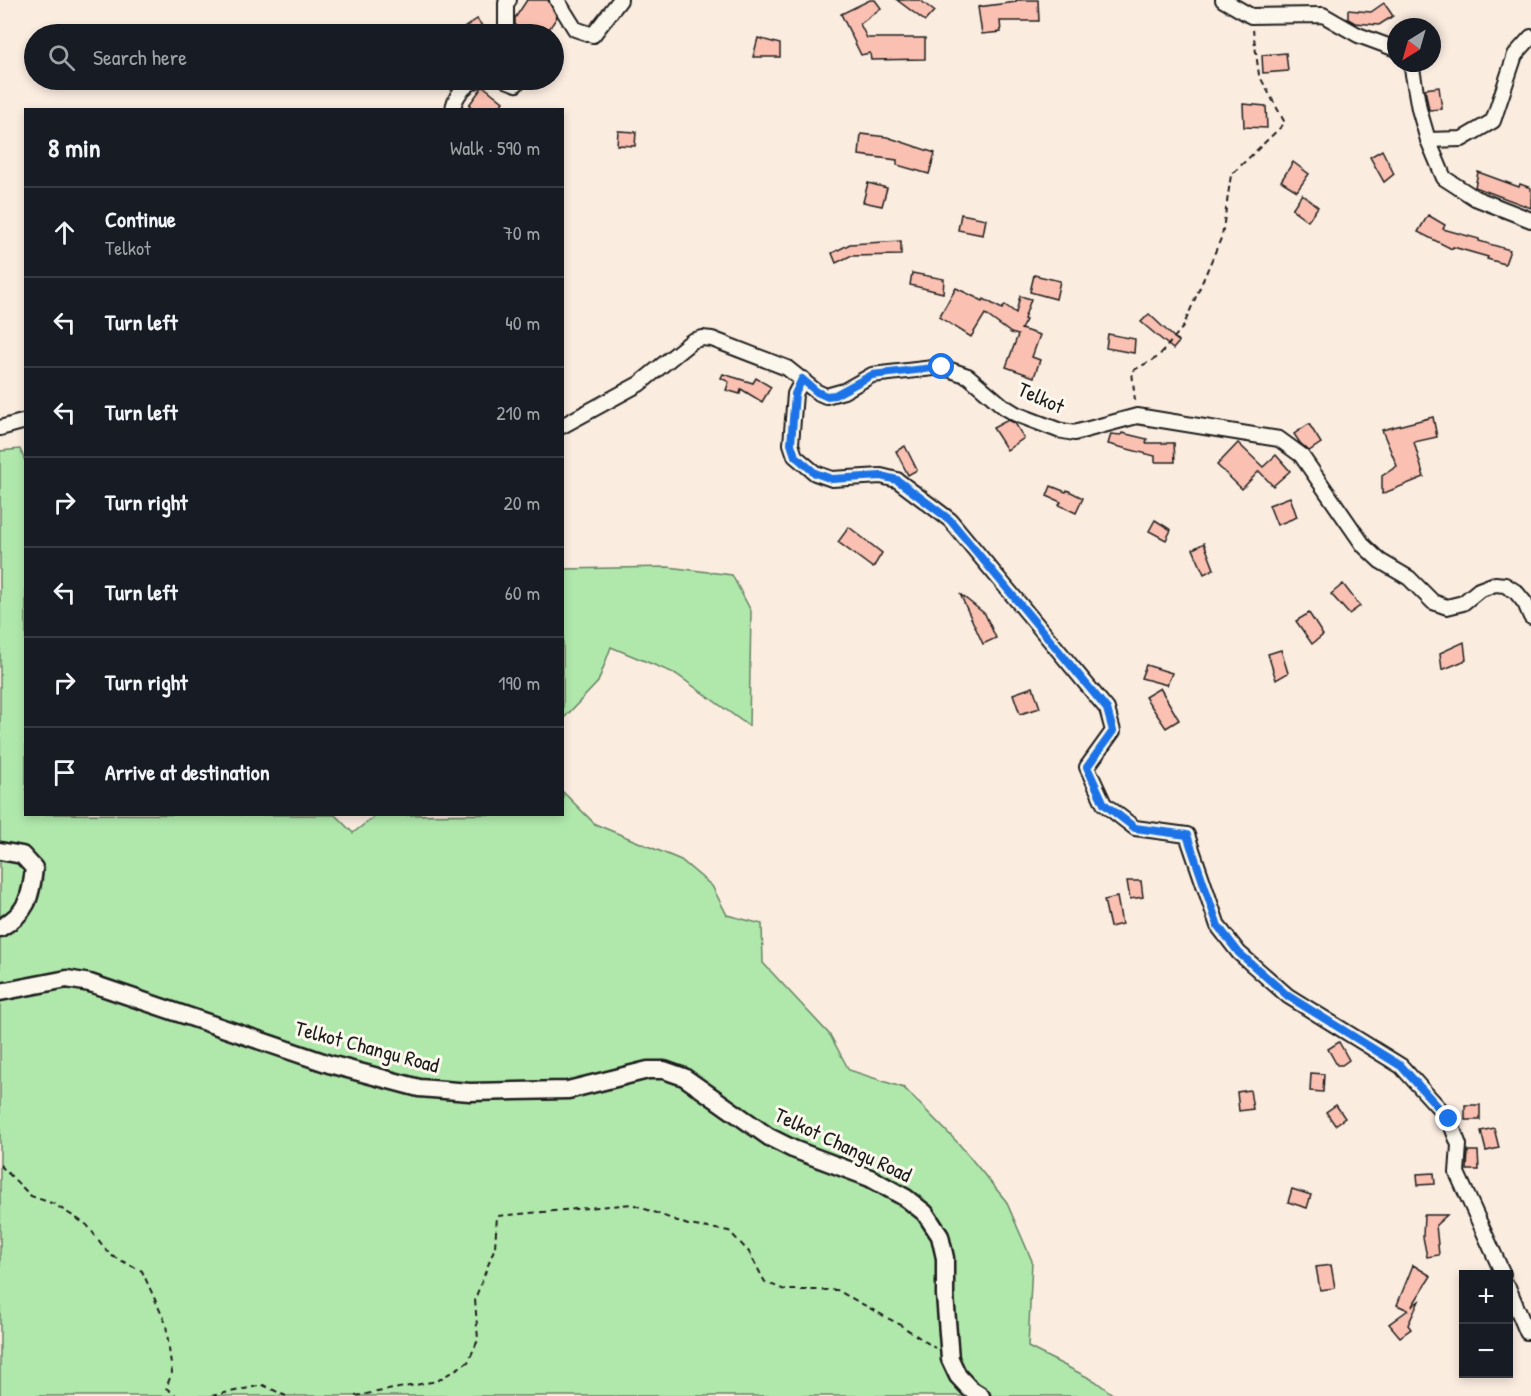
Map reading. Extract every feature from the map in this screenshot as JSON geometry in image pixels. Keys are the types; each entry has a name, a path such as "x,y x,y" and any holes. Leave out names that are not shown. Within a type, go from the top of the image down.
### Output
{"street":[{"path":"506,24 506,3 509,0"},
{"path":"557,0 575,29 593,35 620,0"},
{"path":"1223,0 1251,16 1323,15 1358,35 1387,46"},
{"path":"1428,140 1462,139 1493,121 1515,55 1531,37"},
{"path":"1413,72 1419,109 1428,140 1444,178 1475,198 1531,220"},
{"path":"453,108 462,90"},
{"name":"Telkot","path":"564,425 639,384 692,341 702,338 724,342 787,368 817,392 826,396 835,395 872,375 942,367 968,376 1016,414 1058,430 1074,433 1137,416 1279,439 1301,455 1364,546 1380,561 1409,578 1433,602 1447,607 1463,603 1479,590 1495,585 1505,585 1521,597 1531,617"},
{"path":"802,379 795,394 791,444 795,456 815,473 832,479 881,476 897,480 950,520 1107,709 1113,731 1087,767 1104,804 1135,828 1187,835 1218,926 1239,953 1288,996 1401,1066 1449,1119 1459,1145 1457,1173 1501,1270"},
{"path":"0,428 24,421"},
{"path":"0,851 22,855 34,868 30,894 25,908 14,920 0,928"},
{"name":"Telkot Changu Road","path":"0,992 67,979 90,983 329,1064 419,1088 470,1092 568,1090 648,1070 664,1070 684,1077 769,1137 793,1149 870,1178 906,1198 925,1213 940,1236 945,1258 950,1359 958,1376 970,1389 981,1396"},
{"path":"1513,1297 1527,1332 1531,1332"}],"path":[{"path":"1137,416 1132,371 1158,357 1183,327 1222,236 1231,175 1286,123 1260,75 1251,16"},
{"path":"0,1165 31,1196 54,1204 87,1225 110,1255 141,1271 166,1324 172,1372 166,1388 177,1396"},
{"path":"355,1396 437,1381 468,1362 478,1340 475,1299 495,1247 497,1216 632,1204 688,1225 729,1231 749,1252 765,1282 785,1290 837,1290 902,1326 950,1359"},
{"path":"211,1396 263,1385 286,1396"}],"green space":[{"path":"20,449 24,458 24,816 336,816 353,833 375,816 564,816 564,793 595,824 681,860 712,886 727,915 762,924 763,963 830,1035 849,1070 904,1088 959,1144 1006,1201 1032,1261 1028,1347 1095,1381 1115,1396 0,1396 0,451"},
{"path":"668,567 732,575 751,611 749,726 676,674 611,647 598,682 564,718 564,569"}],"building":[{"path":"527,0 548,0 557,17 552,24 515,24 515,18"},
{"path":"870,0 875,0 881,8 860,24 867,38 925,38 925,59 871,60 870,53 861,55 841,14"},
{"path":"897,0 920,0 934,11 925,21"},
{"path":"1016,0 1038,0 1039,21 1000,21 1001,32 982,34 978,7 1016,2"},
{"path":"1384,3 1393,16 1379,25 1355,23 1348,19 1348,10 1371,12"},
{"path":"477,19 481,24 470,24"},
{"path":"758,38 780,44 780,57 753,57"},
{"path":"1286,53 1288,71 1263,73 1262,55"},
{"path":"1439,87 1442,109 1429,110 1425,89"},
{"path":"480,90 488,90 503,102 499,108 473,108 469,105"},
{"path":"1243,104 1266,106 1267,128 1244,127"},
{"path":"618,131 636,132 635,146 617,145"},
{"path":"861,134 887,137 935,153 929,174 897,165 897,160 859,155"},
{"path":"1382,150 1394,174 1384,182 1370,157"},
{"path":"1293,162 1309,174 1297,191 1281,181"},
{"path":"1478,172 1519,187 1520,184 1531,188 1531,208 1475,187"},
{"path":"868,183 887,188 882,206 863,202"},
{"path":"1302,194 1318,207 1308,221 1292,209"},
{"path":"961,214 986,219 983,235 958,230"},
{"path":"1428,215 1445,225 1443,229 1510,250 1505,264 1453,247 1452,249 1418,232"},
{"path":"901,241 901,255 850,256 836,263 832,253 850,244"},
{"path":"912,273 944,279 943,293 910,285"},
{"path":"1034,275 1060,281 1056,299 1030,292"},
{"path":"956,288 1002,309 1005,305 1016,313 1020,296 1031,299 1024,319 1026,320 1021,329 1040,335 1032,357 1040,360 1034,377 1006,367 1018,335 1011,333 985,314 971,337 939,317"},
{"path":"1149,314 1179,342 1173,349 1141,322"},
{"path":"1108,334 1135,339 1134,353 1106,348"},
{"path":"723,374 753,383 756,378 771,387 762,402 741,389 740,394 726,390 729,382 721,378"},
{"path":"1433,417 1437,437 1414,442 1424,477 1382,494 1382,476 1397,466 1382,430"},
{"path":"1008,420 1015,423 1024,438 1007,450 993,428"},
{"path":"1309,424 1321,443 1309,451 1294,434"},
{"path":"1122,433 1147,439 1146,443 1174,443 1175,462 1155,462 1155,456 1108,444 1111,434 1121,435"},
{"path":"1238,443 1263,467 1276,455 1290,471 1273,486 1259,471 1242,489 1217,465"},
{"path":"905,446 917,470 908,475 896,451"},
{"path":"1051,486 1066,492 1067,490 1083,498 1076,513 1059,505 1061,502 1047,496"},
{"path":"1290,497 1297,517 1277,525 1269,505"},
{"path":"1155,520 1171,530 1166,540 1149,531"},
{"path":"849,527 882,553 873,568 838,542"},
{"path":"1204,543 1214,569 1204,574 1193,549"},
{"path":"1343,584 1360,606 1349,614 1331,594"},
{"path":"960,594 985,614 996,638 983,644"},
{"path":"1309,613 1323,635 1312,644 1296,621"},
{"path":"1464,642 1466,660 1442,670 1440,653"},
{"path":"1281,650 1288,673 1276,680 1268,654"},
{"path":"1146,665 1172,673 1167,685 1141,678"},
{"path":"1033,687 1040,708 1020,714 1013,694"},
{"path":"1160,688 1179,720 1166,728 1145,697"},
{"path":"1127,881 1141,881 1143,897 1130,899"},
{"path":"1117,897 1122,924 1110,927 1104,900"},
{"path":"1339,1042 1349,1060 1342,1065 1337,1065 1328,1049"},
{"path":"1311,1073 1324,1074 1323,1092 1310,1091"},
{"path":"1250,1090 1253,1109 1239,1111 1237,1092"},
{"path":"1336,1105 1345,1118 1335,1125 1326,1112"},
{"path":"1465,1105 1480,1105 1480,1120 1465,1120"},
{"path":"1494,1128 1499,1148 1486,1151 1481,1131"},
{"path":"1468,1151 1478,1151 1479,1170 1467,1170"},
{"path":"1434,1173 1435,1184 1418,1185 1417,1174"},
{"path":"1292,1189 1311,1195 1307,1208 1288,1202"},
{"path":"1424,1215 1447,1215 1436,1225 1439,1255 1427,1257 1423,1237"},
{"path":"1331,1265 1335,1288 1320,1290 1316,1267"},
{"path":"1413,1265 1431,1276 1412,1306 1419,1301 1408,1325 1411,1329 1400,1337 1389,1324 1408,1310 1397,1305"}],"route":[{"path":"942,367 872,375 856,382 844,392 826,396 817,392 802,379 795,394 791,444 795,456 815,473 832,479 881,476 897,480 950,520 1107,709 1113,731 1087,767 1104,804 1135,828 1187,835 1218,926 1239,953 1288,996 1401,1066 1449,1119"}]}
